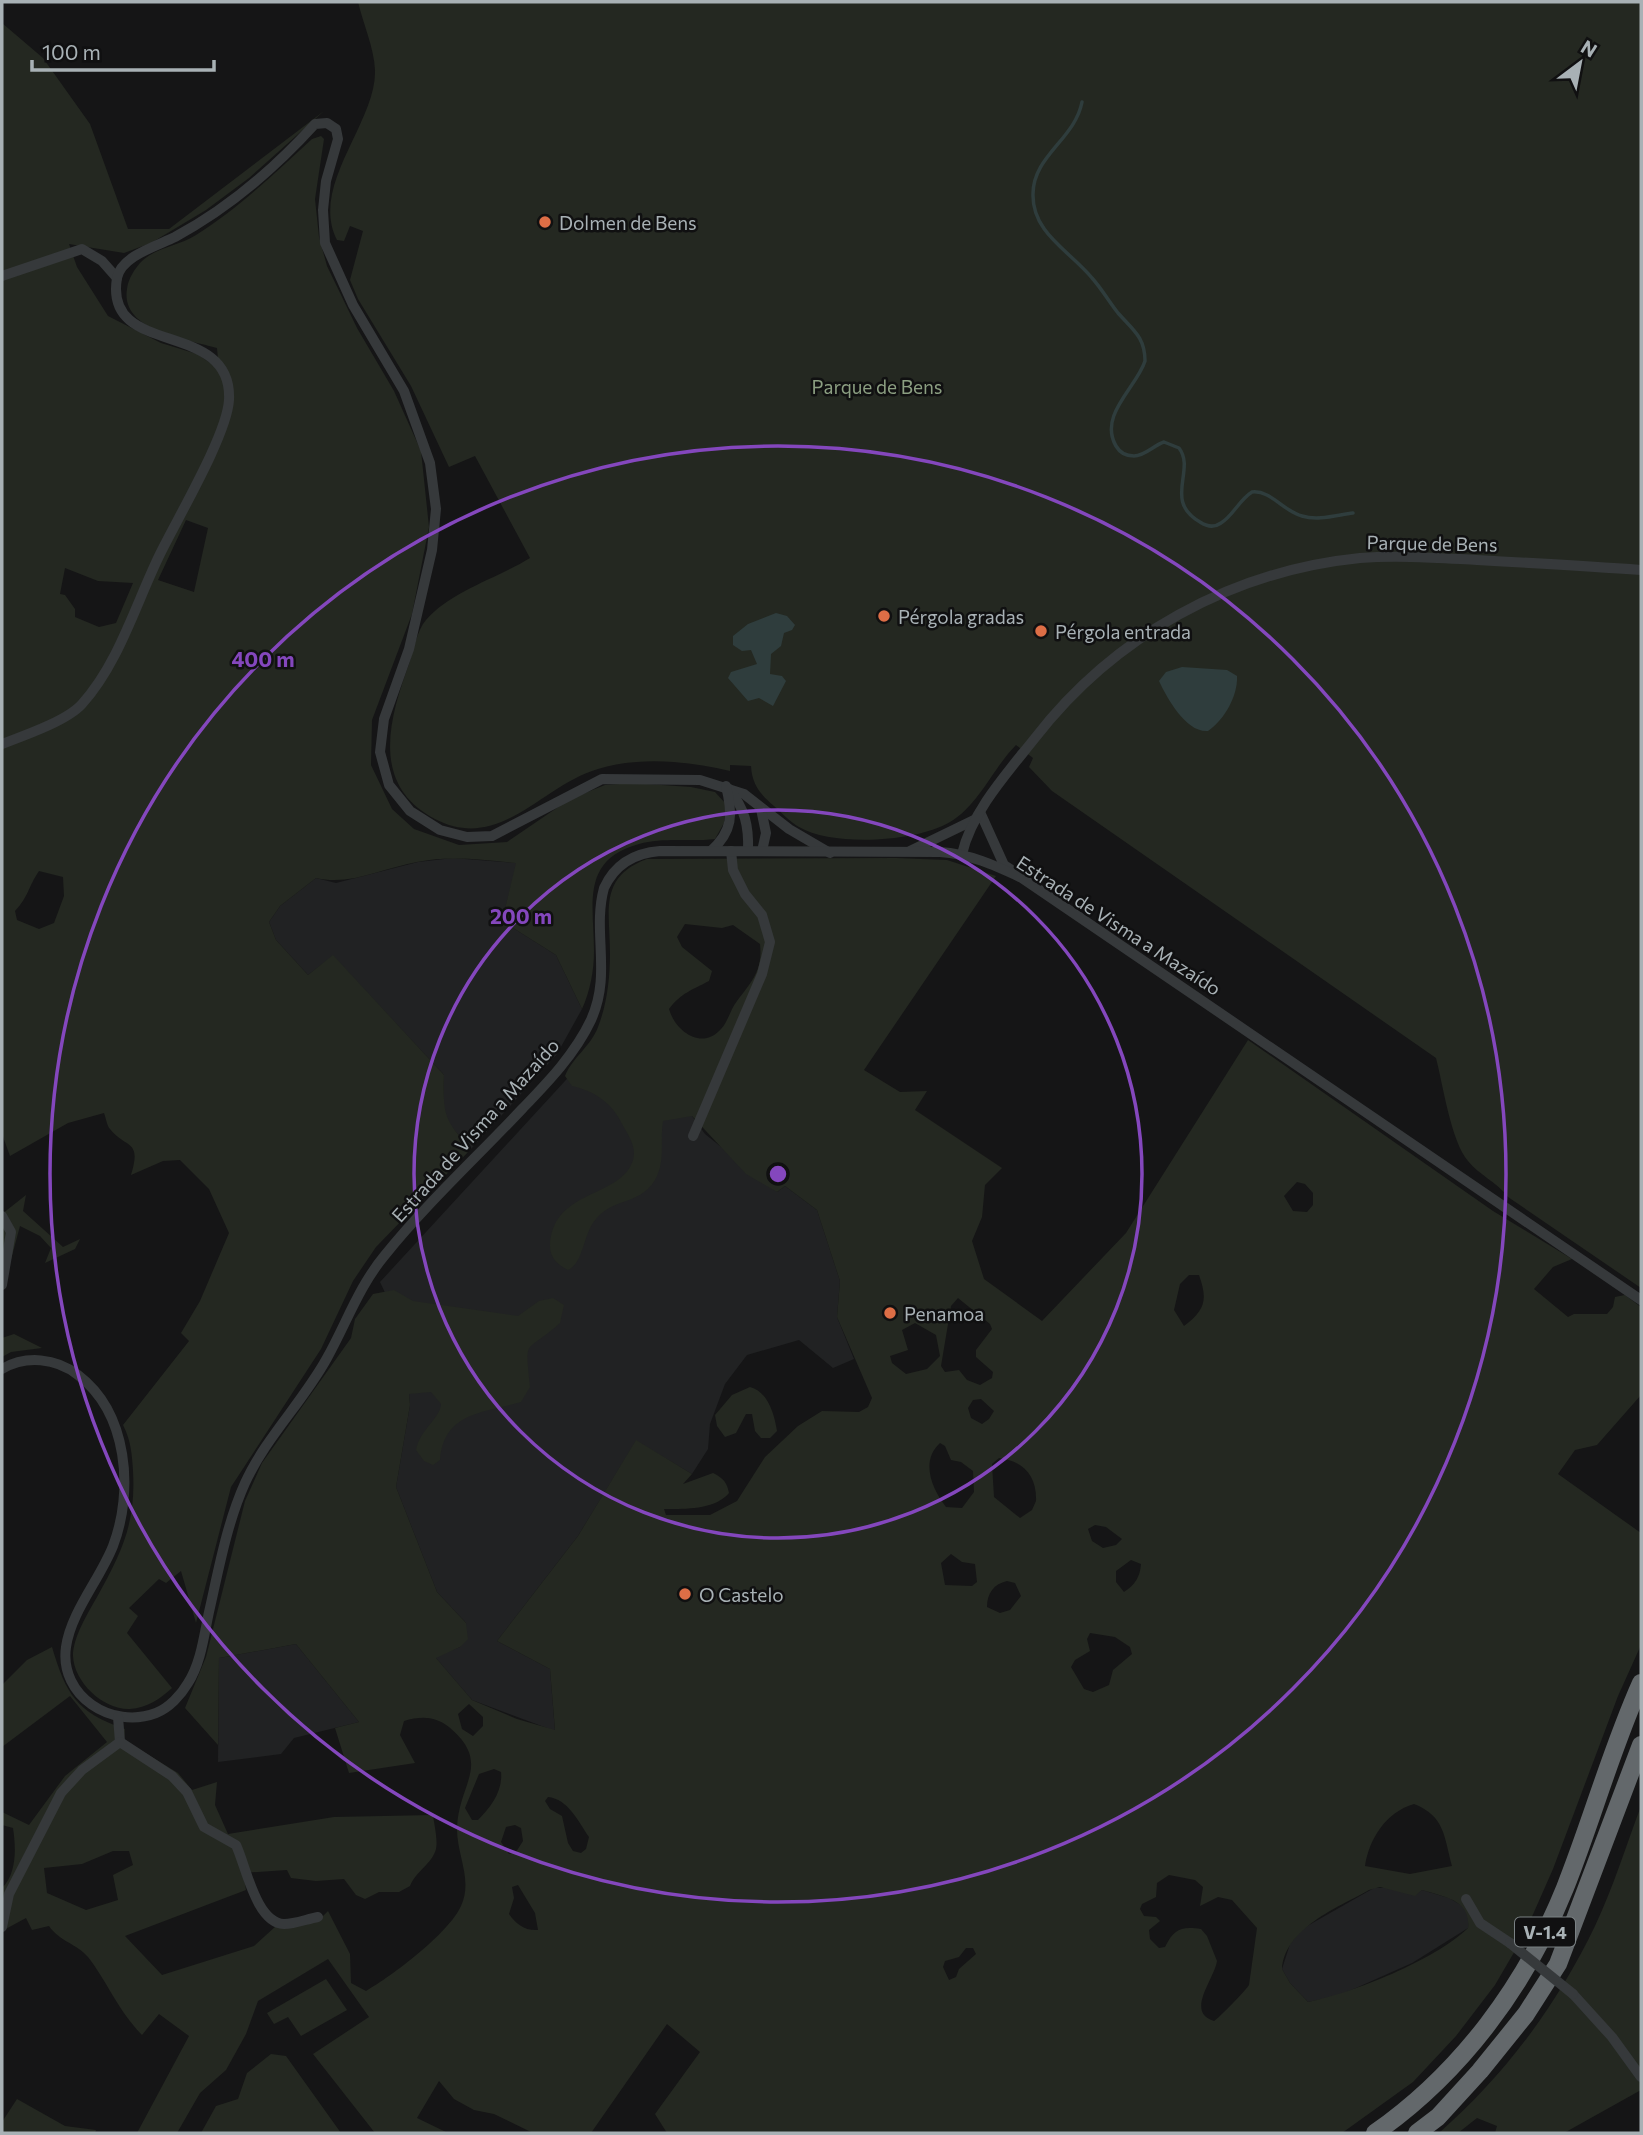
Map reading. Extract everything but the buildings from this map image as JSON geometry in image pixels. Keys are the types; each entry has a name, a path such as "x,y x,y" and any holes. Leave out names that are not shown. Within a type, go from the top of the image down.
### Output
{"highway":[{"name":"V-1.4","path":"1375,2133 1405,2112 1451,2069 1519,1979 1565,1887 1624,1721 1641,1683"},
{"name":"V-1.4","path":"1417,2133 1438,2117 1480,2071 1526,2014 1558,1964 1641,1745"}],"street":[{"path":"2,744 31,734 81,706 107,667 215,444 229,400 223,370 211,354 131,323 119,307 117,278 124,263 202,221 285,156 315,124 327,123 336,129 338,139 326,181 326,243 353,305 404,391 430,463 436,509 432,550 409,649 384,719 380,752 389,785 410,811 440,830 467,837 492,836 602,779 701,780 726,786 760,805 789,829 833,854"},
{"path":"2,276 82,249 102,261 117,278"},
{"name":"Parque de Bens","path":"961,853 978,816 1054,714 1089,678 1164,622 1223,592 1306,567 1360,558 1450,559 1641,570"},
{"path":"726,786 741,804 747,820 748,851"},
{"path":"711,851 731,826 732,811 726,786"},
{"path":"760,805 765,825 762,851"},
{"path":"978,816 1004,865 1021,878"},
{"name":"Parque de Bens","path":"909,852 978,816"},
{"path":"693,1136 757,986 770,943 762,915 745,894 733,870 731,851"},
{"name":"Estrada de Visma a Mazaído","path":"118,1717 156,1713 176,1699 190,1682 204,1638 228,1534 245,1481 274,1432 326,1360 373,1270 533,1097 582,1037 600,990 603,961 601,897 610,876 624,862 647,852 961,853 1021,878 1641,1300"},
{"path":"2,1216 10,1232 2,1286"},
{"path":"2,1369 24,1360 40,1360 71,1369 100,1397 113,1420 124,1471 119,1526 113,1545 66,1643 65,1667 73,1685 88,1702 104,1713 118,1717 120,1742"},
{"path":"120,1742 172,1776 187,1792 204,1827 236,1845 251,1888 273,1921 284,1924 318,1917"},
{"path":"2,1927 9,1894 61,1793 82,1770 120,1742"},
{"path":"1466,1899 1480,1923 1510,1943 1573,1994 1612,2037 1641,2077"}],"shaded area":[{"path":"776,613 787,616 795,625 792,630 784,633 781,646 771,654 770,674 782,676 786,681 773,706 759,698 748,701 728,678 731,672 757,664 751,650 742,651 733,645 733,636 748,624"},
{"path":"1182,667 1227,670 1237,676 1229,707 1208,731 1200,730 1185,721 1172,705 1159,681 1166,672"},
{"path":"453,858 517,863 502,921 556,955 582,1009 557,1054 471,1149 448,1123 443,1105 444,1075 333,956 308,975 276,940 269,922 280,906 316,878 336,883 418,862"},
{"path":"576,1069 692,1116 705,1134 777,1192 785,1186 817,1210 840,1281 837,1317 854,1359 833,1368 799,1340 747,1355 725,1384 710,1424 708,1449 692,1474 636,1441 578,1536 497,1641 550,1669 555,1731 472,1700 435,1657 460,1647 466,1623 437,1592 396,1487 410,1405 403,1331 380,1282"},
{"path":"296,1644 359,1722 294,1738 281,1754 218,1762 219,1658"},
{"path":"1374,1888 1392,1888 1415,1895 1422,1890 1449,1898 1466,1908 1468,1928 1412,1963 1338,1996 1308,2002 1290,1983 1282,1969 1290,1944 1302,1929"}],"green space":[{"name":"Parque de Bens","path":"358,2 1641,2 1641,1288 1508,1197 1468,1161 1452,1127 1436,1058 1052,791 1029,767 1033,758 1016,745 978,796 960,815 935,829 897,838 875,840 832,837 799,827 761,794 753,779 751,766 730,765 730,771 664,761 614,765 578,777 520,813 480,828 458,827 435,819 414,805 401,788 393,770 390,749 395,707 420,629 436,610 448,601 530,558 475,456 449,467 411,386 358,299 350,280 363,231 350,226 344,241 337,240 331,219 331,198 337,176 366,111 373,90 375,70"},
{"path":"2,23 43,58 90,124 128,229 169,229 324,111 249,178 206,210 151,243 124,253 69,244 77,267 108,316 161,343 197,354 219,369 217,348 158,331 134,315 128,303 127,289 130,278 148,256 189,239 212,225 256,190 312,139 321,136 324,139 315,199 319,237 327,266 357,328 394,391 421,451 429,527 412,614 372,720 371,765 392,809 414,829 459,845 507,842 570,799 605,785 633,783 691,787 715,792 726,804 724,823 715,839 648,842 620,851 607,861 594,886 593,966 582,1009 556,955 502,921 516,863 442,859 342,880 316,878 280,906 269,922 276,940 308,975 333,955 444,1075 447,1116 455,1131 471,1149 376,1247 353,1281 321,1349 231,1487 196,1623 181,1571 166,1583 159,1579 129,1608 138,1616 127,1633 172,1688 142,1707 120,1708 100,1700 92,1693 75,1666 75,1641 120,1551 130,1522 133,1465 123,1425 189,1341 181,1333 200,1301 229,1233 209,1189 180,1160 163,1161 131,1175 135,1155 133,1150 110,1129 104,1113 68,1123 10,1156 2,1134","holes":["186,520 208,528 194,592 158,580","65,568 98,581 133,583 116,623 99,627 75,617 75,609 65,595 60,594","39,871 63,877 64,896 54,923 39,929 17,920 15,911"]},
{"path":"647,859 947,860 996,876 864,1070 900,1092 927,1091 915,1110 1002,1168 985,1185 982,1217 972,1241 984,1279 1042,1321 1126,1233 1248,1040 1493,1211 1572,1259 1553,1267 1534,1289 1568,1317 1574,1314 1607,1314 1613,1307 1615,1297 1625,1295 1641,1307 1641,1395 1597,1445 1575,1450 1558,1474 1641,1533 1641,1645 1618,1696 1553,1869 1523,1937 1495,1985 1456,2036 1413,2082 1342,2133 667,2133 655,2114 700,2052 667,2024 591,2133 533,2133 494,2114 474,2110 454,2099 439,2081 417,2118 448,2133 375,2133 313,2054 369,2017 328,1959 258,2001 246,2034 226,2070 200,2093 177,2133 137,2133 189,2036 159,2014 142,2035 88,1957 49,1926 32,1930 26,1918 2,1931 2,1888 13,1868 15,1852 13,1828 2,1825 2,1812 29,1825 65,1776 107,1742 70,1696 2,1747 2,1685 27,1660 52,1647 68,1689 84,1708 108,1723 125,1729 124,1740 178,1773 192,1790 217,1782 215,1805 228,1834 334,1817 433,1815 437,1841 434,1854 410,1886 399,1892 379,1892 365,1899 356,1895 344,1879 316,1881 291,1878 287,1870 243,1873 246,1890 125,1936 162,1975 254,1946 276,1926 319,1920 328,1911 350,1954 351,1983 366,1991 433,1941 455,1917 461,1906 465,1887 457,1829 471,1763 469,1752 462,1740 449,1727 428,1718 404,1721 400,1735 415,1763 349,1773 335,1728 359,1722 296,1644 219,1658 218,1745 185,1708 206,1657 245,1501 262,1463 351,1338 355,1319 373,1294 394,1290 413,1301 518,1316 539,1301 553,1298 564,1305 560,1323 530,1348 530,1387 521,1402 480,1413 457,1423 443,1444 440,1460 433,1465 424,1461 416,1450 421,1436 437,1415 441,1404 431,1392 409,1394 410,1405 396,1487 437,1592 466,1623 468,1639 460,1647 436,1658 472,1700 517,1719 555,1730 550,1669 497,1641 578,1536 636,1440 692,1474 683,1484 713,1473 726,1483 729,1493 716,1503 664,1509 666,1515 710,1515 737,1501 765,1457 798,1426 822,1411 859,1412 868,1407 872,1398 837,1317 840,1281 817,1210 785,1186 777,1192 746,1174 692,1116 663,1121 661,1163 657,1176 645,1192 611,1207 596,1219 573,1266 568,1270 564,1268 551,1254 553,1228 561,1215 571,1205 621,1177 633,1161 632,1144 612,1109 595,1094 572,1086 565,1076 595,1034 604,1009 610,954 609,910 614,886 631,867","holes":["685,924 722,928 733,925 760,944 760,961 755,975 723,1026 714,1035 706,1038 690,1036 677,1024 669,1009 682,995 709,981 712,971 682,947 677,937","1297,1182 1305,1184 1313,1193 1313,1205 1307,1212 1293,1211 1284,1196","1189,1275 1199,1275 1203,1291 1203,1304 1184,1326 1174,1310 1180,1284","958,1298 990,1324 992,1329 976,1350 976,1357 993,1372 992,1378 980,1385 967,1380 959,1370 945,1372 941,1366 951,1306","915,1323 936,1335 940,1356 927,1369 906,1374 892,1363 890,1356 908,1350 902,1330","981,1399 994,1411 982,1424 971,1418 968,1408 973,1400","940,1443 945,1446 951,1460 961,1462 973,1471 974,1492 962,1508 946,1507 936,1492 930,1475 931,1458","999,1458 1022,1467 1031,1478 1036,1492 1032,1510 1020,1518 994,1497 992,1464","1095,1525 1106,1527 1122,1539 1116,1545 1103,1548 1092,1541 1088,1529","951,1554 962,1562 975,1564 977,1582 972,1586 945,1585 941,1563","1131,1560 1141,1564 1136,1580 1124,1592 1116,1582 1116,1571","1007,1581 1015,1583 1021,1596 1010,1610 1000,1613 987,1607 992,1590","1090,1633 1115,1637 1130,1647 1132,1654 1113,1670 1109,1685 1093,1692 1084,1689 1071,1667 1075,1660 1090,1651 1087,1639","469,1704 483,1717 483,1726 473,1736 462,1729 458,1714","494,1769 501,1772 500,1786 492,1804 478,1820 472,1820 465,1808 479,1774","548,1797 567,1806 589,1837 586,1849 581,1853 573,1851 568,1843 562,1816 550,1809 545,1801","1414,1804 1424,1809 1438,1821 1442,1829 1452,1866 1410,1874 1365,1866 1370,1846 1387,1820","515,1825 521,1828 523,1841 516,1852 509,1854 501,1842 506,1827","113,1851 129,1851 133,1865 113,1875 118,1900 86,1910 47,1893 44,1868 82,1864","1169,1875 1195,1880 1203,1887 1200,1906 1218,1897 1232,1900 1257,1928 1249,1985 1214,2021 1206,2017 1201,2003 1217,1961 1207,1936 1201,1929 1183,1929 1175,1933 1165,1947 1159,1948 1150,1939 1149,1930 1160,1921 1156,1917 1144,1916 1140,1909 1142,1904 1156,1897 1157,1883","518,1885 535,1913 538,1930 518,1924 509,1914 514,1898 512,1887","1380,1887 1415,1896 1422,1890 1455,1901 1465,1911 1468,1928 1435,1952 1392,1974 1308,2002 1290,1983 1282,1969 1285,1955 1302,1931 1328,1912","966,1948 973,1948 976,1954 959,1969 956,1977 949,1980 943,1967 945,1961 959,1957"]},
{"path":"26,1195 23,1211 63,1247 80,1239 75,1249 45,1263 51,1248 40,1236 20,1226 2,1293 2,1214"},
{"path":"14,1334 42,1348 11,1352 2,1357 2,1338"},
{"path":"750,1387 766,1398 777,1431 770,1438 761,1438 755,1431 752,1414 746,1414 736,1433 725,1437 717,1426 715,1415 732,1395"},
{"path":"1641,1806 1641,2090 1564,2133 1495,2133 1497,2126 1477,2118 1458,2133 1439,2133 1507,2063 1564,1984 1602,1912"},
{"path":"326,1979 347,2010 301,2036 288,2017 274,2024 267,2013"},
{"path":"271,2054 286,2056 341,2133 201,2133 216,2106 238,2099 247,2073"},
{"path":"17,2099 65,2126 96,2130 95,2133 2,2133 2,2122"}],"waterway":[{"path":"1082,102 1071,127 1040,169 1035,181 1034,208 1045,231 1096,282 1137,334 1143,346 1145,361 1141,371 1115,412 1112,423 1116,446 1124,454 1134,456 1164,442 1179,448 1184,466 1184,505 1189,514 1207,525 1216,526 1225,520 1252,492 1265,494 1289,510 1308,517 1321,518 1353,513"}],"place":[{"name":"Dolmen de Bens","path":"545,222"},
{"name":"Pérgola gradas","path":"884,616"},
{"name":"Pérgola entrada","path":"1041,631"},
{"name":"Penamoa","path":"890,1313"},
{"name":"O Castelo","path":"685,1594"}]}
